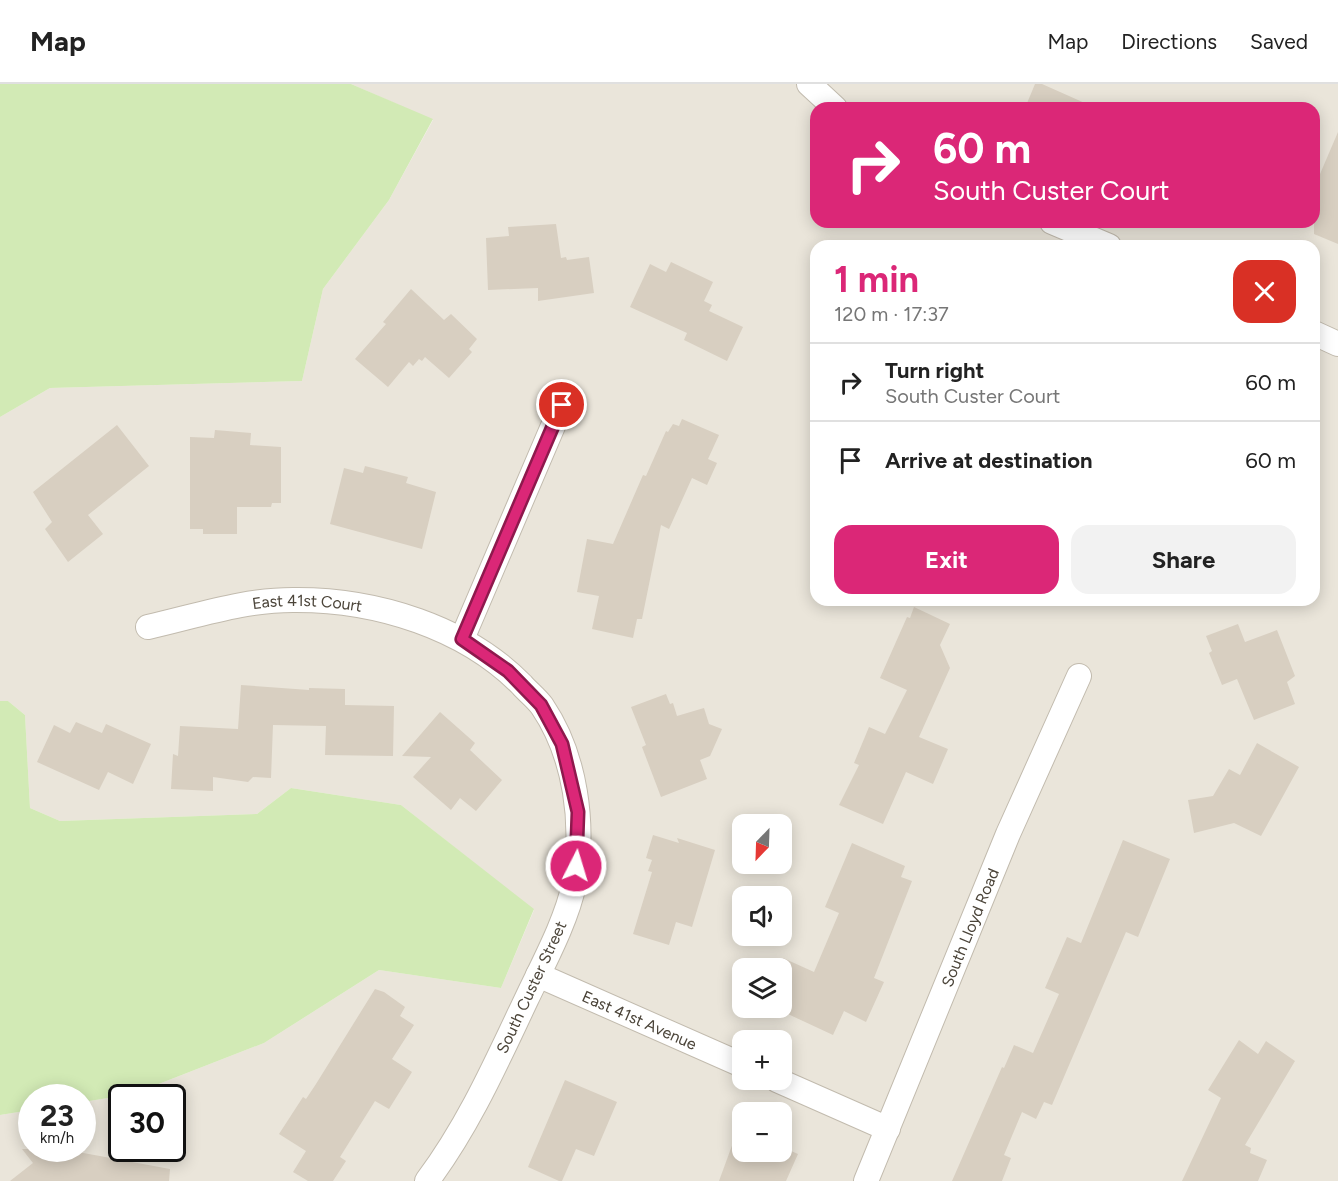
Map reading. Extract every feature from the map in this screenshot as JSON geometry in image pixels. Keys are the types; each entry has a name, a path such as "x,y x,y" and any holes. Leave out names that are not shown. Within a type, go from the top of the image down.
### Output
{"street":[{"path":"809,84 828,102"},
{"path":"1066,228 1095,240"},
{"path":"1320,336 1338,344"},
{"path":"462,639 562,405"},
{"name":"East 41st Court","path":"148,627 258,601 298,600 358,605 405,617 462,639"},
{"name":"South Custer Street","path":"427,1181 446,1155 476,1104 538,975 568,906 574,883 579,831 573,784 562,744 541,705 508,671 462,639"},
{"name":"South Lloyd Road","path":"866,1181 1008,834 1079,676"},
{"name":"East 41st Avenue","path":"538,975 732,1061"},
{"path":"792,1087 888,1129"}],"shaded area":[{"path":"351,84 1338,84 1338,1181 0,1181 0,1115 18,1112 18,1162 96,1162 96,1100 108,1098 108,1162 186,1162 186,1084 159,1084 264,1043 379,970 501,988 534,910 401,805 291,788 257,814 60,821 30,808 25,715 8,701 0,701 0,417 50,388 302,381 323,289 389,200 433,120"}],"green space":[{"path":"0,84 351,84 433,119 389,200 323,289 302,381 50,388 0,417"},
{"path":"0,701 8,701 25,715 30,808 60,821 257,814 291,788 401,805 534,909 501,988 379,970 264,1043 159,1084 108,1084 108,1098 96,1100 96,1084 18,1084 18,1112 0,1115"}],"building":[{"path":"1035,84 1042,84 1082,102 1028,102"},
{"path":"1338,132 1338,244 1314,234 1314,228 1320,228 1320,174"},
{"path":"556,224 561,258 566,257 567,260 589,257 594,293 538,301 538,288 488,290 486,238 509,236 508,227"},
{"path":"671,262 713,282 704,301 712,305 709,311 743,327 727,361 684,340 687,333 630,307 650,264 666,272"},
{"path":"411,289 444,320 451,314 477,339 469,349 472,352 449,378 425,357 422,361 419,359 413,366 409,362 388,387 355,359 386,324 383,322"},
{"path":"682,419 719,435 708,459 717,463 707,485 692,478 669,529 661,525 642,619 637,619 633,638 592,629 599,596 577,592 587,539 613,544 643,475 646,476 666,431 668,432 673,424 679,426"},
{"path":"117,425 149,466 88,515 103,534 68,562 45,529 52,522 33,492"},
{"path":"215,430 251,433 250,445 281,447 281,503 272,503 271,507 237,507 237,534 203,534 203,529 190,529 190,437 214,438"},
{"path":"365,466 408,477 406,483 436,492 422,549 330,524 344,468 363,473"},
{"path":"914,607 950,624 940,645 950,668 919,737 948,749 933,784 906,772 883,824 839,805 859,765 854,763 869,727 885,734 907,690 880,678 907,617 910,618"},
{"path":"1238,624 1245,642 1277,630 1295,676 1287,682 1295,704 1254,720 1237,679 1222,685 1209,653 1212,651 1206,636"},
{"path":"241,685 309,690 309,688 345,689 345,705 394,706 393,756 325,755 326,726 273,725 271,778 253,777 248,782 213,777 213,791 171,789 173,754 178,756 180,726 238,729"},
{"path":"666,694 670,704 673,703 677,716 704,708 709,724 722,729 710,756 700,760 707,779 661,797 642,747 646,745 631,707"},
{"path":"440,712 475,743 470,750 502,780 476,811 460,798 451,810 413,777 431,757 402,756"},
{"path":"76,722 102,733 106,724 151,744 133,784 108,772 99,790 37,762 54,725 70,733"},
{"path":"1257,743 1299,767 1261,836 1234,823 1194,833 1188,800 1213,796 1229,769 1240,775"},
{"path":"653,835 679,843 677,838 715,850 692,927 676,922 669,945 633,934 652,872 648,871 652,860 646,858"},
{"path":"1123,840 1170,859 1138,937 1126,932 1052,1105 1044,1102 1036,1119 1022,1112 1004,1155 1011,1158 1002,1181 952,1181 1014,1045 1033,1053 1059,994 1045,988 1067,937 1081,943"},
{"path":"852,843 905,866 901,877 912,881 874,978 884,982 866,1022 844,1011 833,1035 792,1016 792,962 814,972 839,913 825,907"},
{"path":"375,989 384,992 405,1007 400,1016 414,1025 392,1059 412,1072 389,1109 375,1101 340,1157 346,1161 333,1181 308,1181 293,1172 306,1151 279,1134 303,1097 306,1099 316,1084"},
{"path":"1239,1040 1258,1054 1266,1041 1295,1061 1245,1145 1251,1148 1250,1153 1267,1160 1258,1181 1182,1181 1221,1098 1208,1090"},
{"path":"565,1080 617,1102 594,1156 576,1149 562,1181 559,1181 528,1167"},
{"path":"732,1145 732,1162 792,1162 792,1151 798,1154 786,1181 719,1181"},
{"path":"96,1155 108,1158 108,1162 132,1162 170,1169 169,1181 10,1181 33,1163 96,1162"}],"route":[{"path":"562,405 462,639 508,671 541,705 562,744 578,812 576,866"}]}
